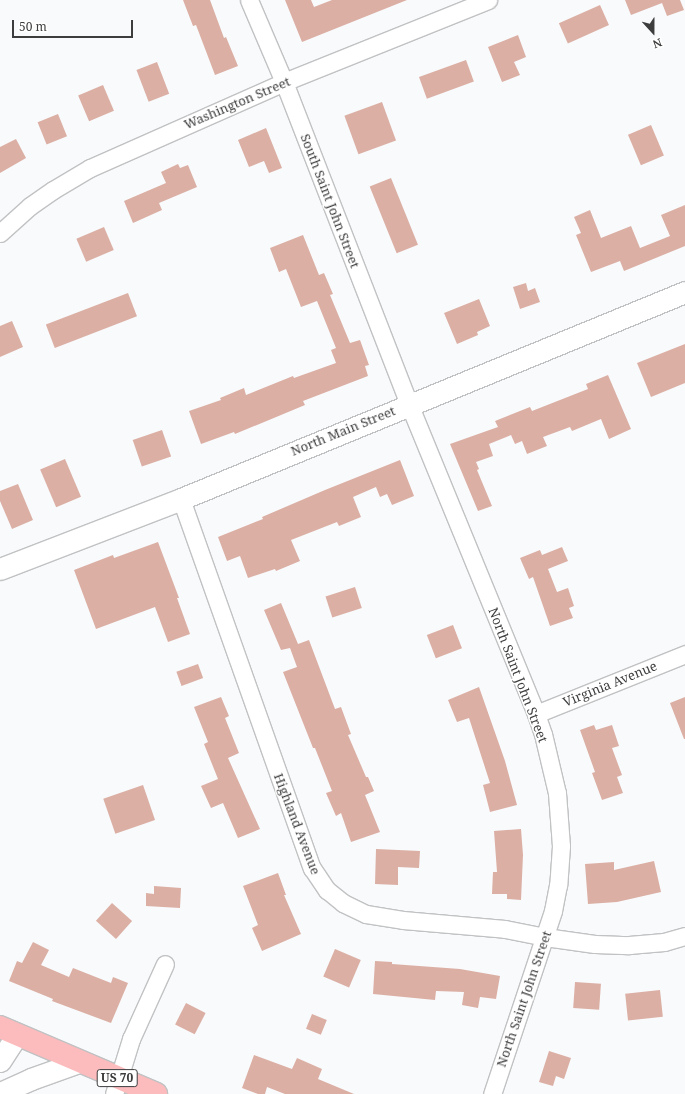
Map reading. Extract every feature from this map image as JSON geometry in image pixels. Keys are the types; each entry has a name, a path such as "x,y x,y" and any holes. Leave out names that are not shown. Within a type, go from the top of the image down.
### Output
{"main road":[{"name":"US 70","path":"8,1031 79,1062 116,1086 156,1094"}],"street":[{"name":"South Saint John Street","path":"249,0 284,82 409,404"},
{"name":"Washington Street","path":"0,233 30,206 53,190 90,168 284,82 488,0"},
{"name":"North Main Street","path":"0,569 181,499 409,404 685,292"},
{"name":"North Saint John Street","path":"409,404 536,714 543,734 557,793 560,819 558,885 545,937 492,1094"},
{"name":"Highland Avenue","path":"181,499 312,868 327,890 342,903 366,914 403,920 505,929 545,937 595,944 629,945 664,942 685,936"},
{"name":"Virginia Avenue","path":"536,714 685,654"},
{"path":"116,1086 132,1039 164,964"},
{"path":"0,1061 8,1031"},
{"path":"0,1093 31,1079 79,1062"}],"building":[{"path":"183,0 210,0 224,38 226,37 238,66 215,75 196,25 193,26"},
{"path":"285,0 311,0 314,7 332,0 407,0 302,42"},
{"path":"625,0 680,0 684,10 667,16 662,3 631,15"},
{"path":"600,5 609,25 568,43 559,23"},
{"path":"518,35 526,57 514,62 520,75 502,82 488,47"},
{"path":"466,60 474,82 427,99 419,77"},
{"path":"157,62 169,94 149,102 136,70"},
{"path":"103,85 114,111 89,121 78,96"},
{"path":"382,102 396,141 358,154 344,116"},
{"path":"58,114 67,136 47,144 38,122"},
{"path":"651,125 664,155 641,165 628,135"},
{"path":"266,128 282,168 269,173 264,161 249,167 238,140"},
{"path":"16,139 26,158 0,173 0,147"},
{"path":"178,164 180,168 188,165 197,187 159,203 162,210 133,223 124,201 166,183 161,172"},
{"path":"391,178 418,245 397,253 370,187"},
{"path":"685,205 685,246 624,271 620,261 591,272 576,235 581,233 574,217 590,210 601,238 631,226 640,248 670,236 661,215"},
{"path":"104,227 114,250 86,262 76,239"},
{"path":"303,235 319,275 324,273 333,294 330,295 350,343 360,340 369,365 365,366 368,376 303,401 305,405 235,434 234,432 201,444 189,411 221,400 220,398 244,388 246,395 293,376 294,378 336,363 331,350 336,348 317,301 301,307 286,269 279,272 270,248"},
{"path":"526,283 528,291 535,288 540,302 520,309 513,287"},
{"path":"128,293 137,316 55,348 46,325"},
{"path":"479,299 490,326 477,332 478,335 457,344 444,313"},
{"path":"12,321 23,347 0,357 0,326"},
{"path":"685,344 685,383 651,397 637,363"},
{"path":"608,375 631,429 609,439 601,419 572,431 570,427 543,437 547,446 527,454 522,441 515,444 511,435 489,444 493,456 476,462 479,469 477,470 492,506 478,511 450,444 498,427 495,421 530,407 532,411 588,389 586,384"},
{"path":"162,430 171,456 142,467 133,440"},
{"path":"65,459 81,497 56,507 40,470"},
{"path":"400,460 414,496 392,505 387,494 380,497 376,487 353,497 361,517 339,526 337,522 291,540 300,561 276,571 275,569 248,578 240,556 227,561 218,537 263,519 262,517 325,490"},
{"path":"18,484 33,520 12,529 0,501 0,491"},
{"path":"158,542 179,598 177,598 190,634 168,642 155,607 96,629 74,570 113,555 114,558"},
{"path":"562,547 568,561 548,569 557,592 568,588 574,606 569,608 573,618 550,626 533,577 529,579 520,558 540,550 542,555"},
{"path":"355,587 362,608 332,618 326,597"},
{"path":"281,603 298,644 309,640 335,709 341,707 351,734 348,735 366,777 368,777 374,791 365,795 380,832 351,842 341,813 336,816 326,793 332,791 283,672 297,667 290,648 281,650 264,610"},
{"path":"453,625 462,648 436,658 427,635"},
{"path":"198,664 203,678 182,686 176,672"},
{"path":"479,687 505,761 517,805 490,812 483,785 490,783 469,718 457,722 448,700"},
{"path":"221,697 229,716 225,718 239,753 228,758 260,829 238,838 223,803 211,808 201,786 218,779 204,744 208,742 194,707"},
{"path":"685,697 685,739 684,739 670,703"},
{"path":"594,725 596,730 612,725 619,746 612,748 622,775 617,777 623,793 602,800 592,773 595,772 580,730"},
{"path":"143,785 155,820 115,834 103,799"},
{"path":"521,829 523,855 521,900 507,899 507,894 492,894 493,872 497,872 494,831"},
{"path":"376,849 420,851 419,868 398,867 398,885 375,884"},
{"path":"654,861 661,892 617,902 588,904 585,864 614,862 614,870"},
{"path":"278,873 286,895 284,895 301,934 262,951 252,928 258,925 243,886"},
{"path":"154,886 181,888 180,908 146,906 146,893 154,894"},
{"path":"112,903 132,921 116,939 96,921"},
{"path":"33,942 49,950 41,965 69,977 73,968 111,983 113,977 128,983 111,1023 52,1001 53,999 9,981 17,961 22,963"},
{"path":"335,949 361,960 349,988 323,977"},
{"path":"375,961 392,962 392,964 460,969 500,976 496,999 480,997 478,1008 462,1005 464,992 436,991 435,1000 373,994"},
{"path":"575,982 601,984 599,1010 573,1008"},
{"path":"660,990 663,1017 628,1021 625,994"},
{"path":"186,1003 206,1013 195,1034 175,1024"},
{"path":"312,1014 327,1020 321,1035 306,1029"},
{"path":"549,1051 571,1058 564,1079 556,1076 553,1086 539,1082"},
{"path":"254,1055 292,1069 297,1058 322,1069 318,1079 354,1094 285,1094 267,1087 265,1094 258,1094 242,1088"}]}
